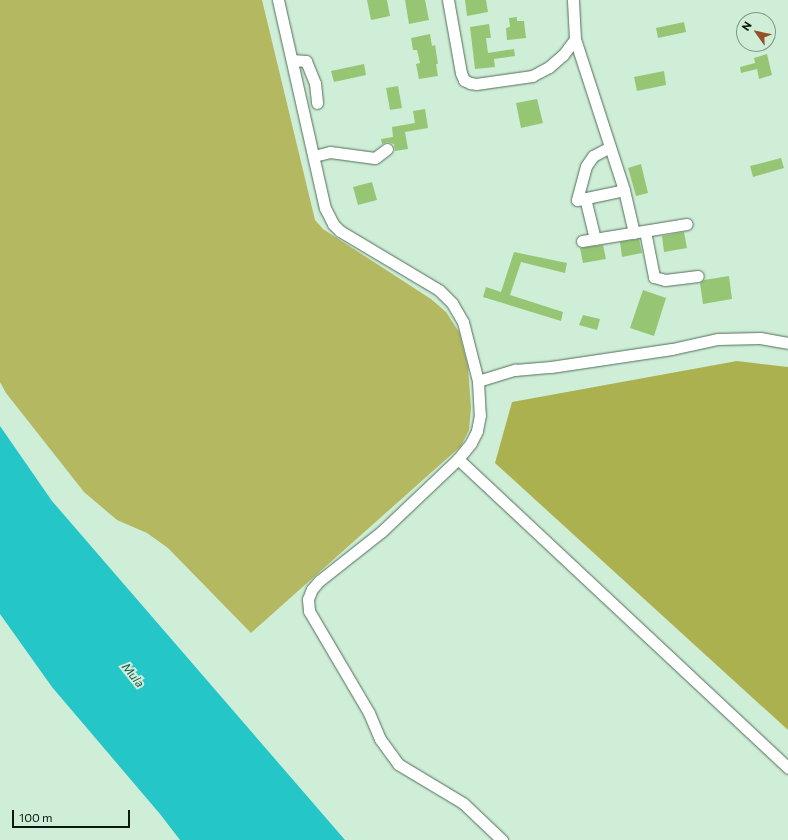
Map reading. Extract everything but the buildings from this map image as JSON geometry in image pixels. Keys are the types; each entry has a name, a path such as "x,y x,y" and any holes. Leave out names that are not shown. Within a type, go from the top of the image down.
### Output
{"lane":[{"path":"278,0 325,208 332,224 340,231 439,290 452,303 463,322 478,381 480,415 477,432 471,443 458,459 381,532 319,581 312,589 308,599 308,611 369,713 380,739 398,764 463,802 502,840"},
{"path":"448,0 460,73 464,80 470,83 476,84 532,76 549,67 563,55 575,39"},
{"path":"573,0 575,39 654,277 665,280 698,276"},
{"path":"292,60 306,61 315,83 317,103"},
{"path":"610,147 593,156 586,166 577,200 624,190"},
{"path":"314,156 330,152 375,158 387,149"},
{"path":"586,198 595,239"},
{"path":"582,241 686,224"},
{"path":"478,381 515,370 551,367 672,348 718,339 760,338 788,343"},
{"path":"458,459 788,768"}],"green space":[{"path":"0,0 262,0 315,220 323,229 431,299 446,312 459,332 468,367 471,408 469,430 461,446 251,633 168,548 147,533 117,520 84,492 6,393 0,382"},
{"path":"737,361 788,367 788,730 495,463 512,402"}],"water":[{"name":"Mula","path":"0,426 52,501 345,840 180,840 160,814 52,687 0,614"}]}
